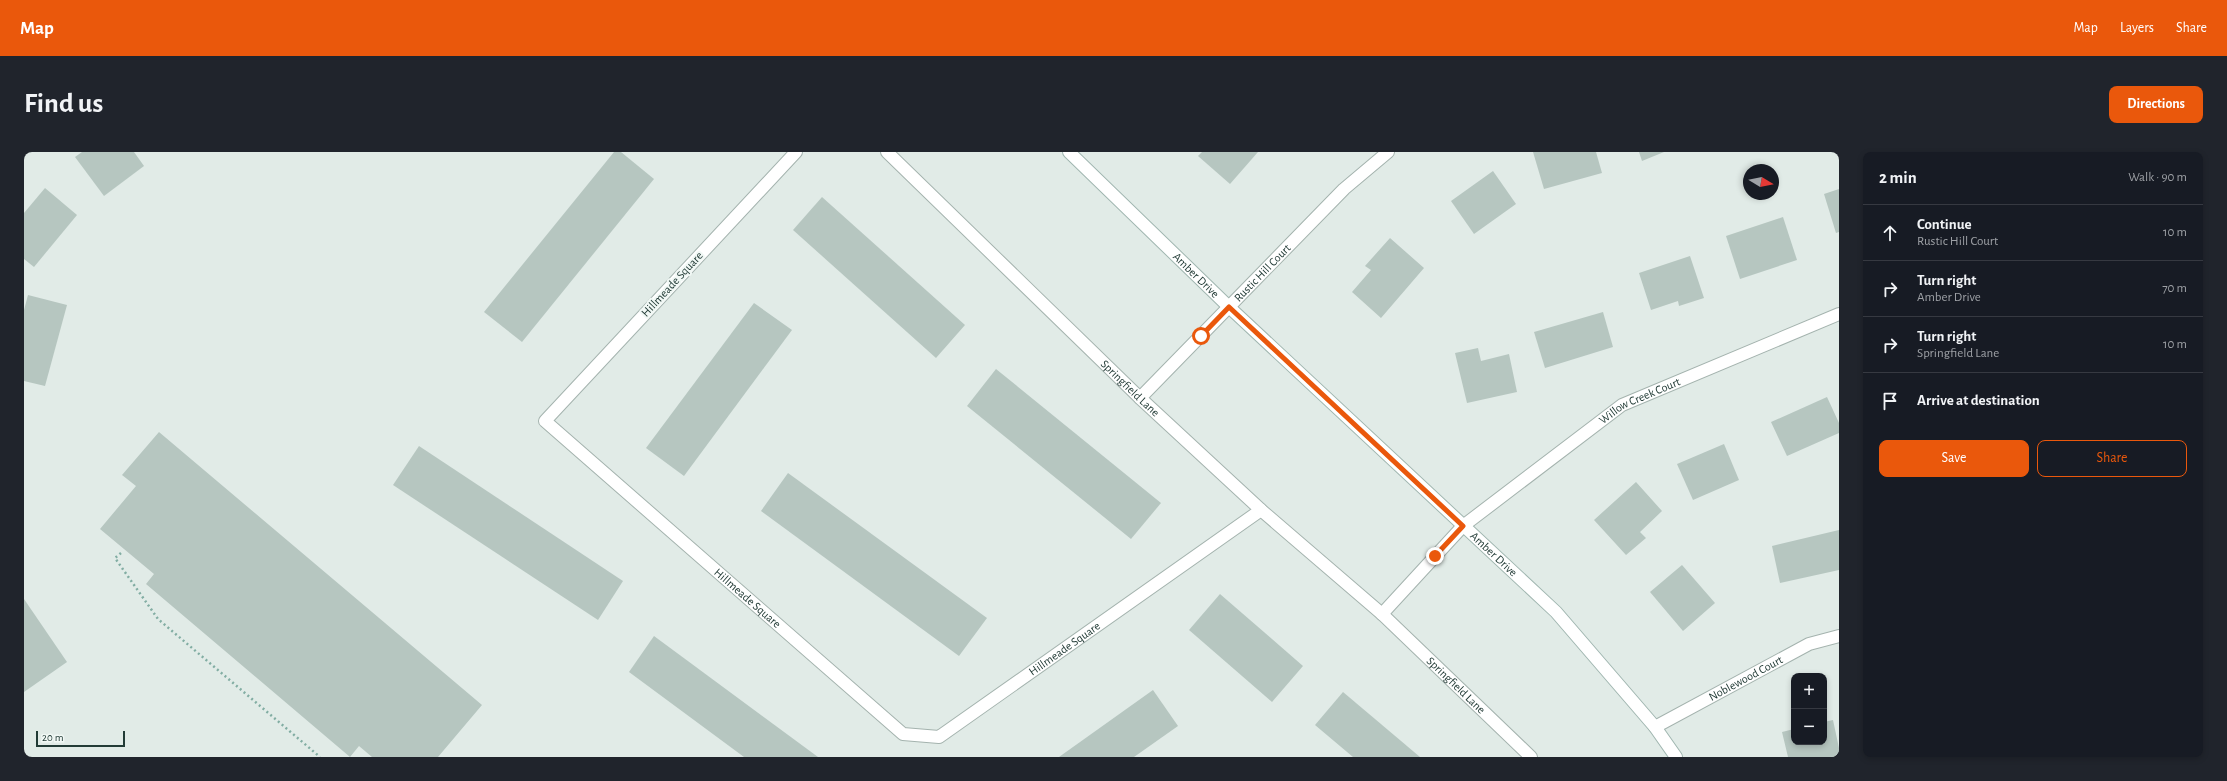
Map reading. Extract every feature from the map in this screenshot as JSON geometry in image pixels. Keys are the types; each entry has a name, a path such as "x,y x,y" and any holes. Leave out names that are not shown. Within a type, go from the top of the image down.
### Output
{"street":[{"name":"Hillmeade Square","path":"796,152 545,421 903,734 939,737 1261,510"},
{"name":"Springfield Lane","path":"887,152 1140,398 1261,510 1382,614 1531,757"},
{"name":"Amber Drive","path":"1069,152 1229,307 1556,612 1655,727 1676,757"},
{"name":"Rustic Hill Court","path":"1140,398 1344,189 1388,152"},
{"name":"Willow Creek Court","path":"1463,526 1622,405 1839,314"},
{"path":"1382,614 1463,526"},
{"name":"Noblewood Court","path":"1655,727 1809,644 1839,636"}],"path":[{"path":"121,553 115,558 158,618 320,757"}],"building":[{"path":"82,152 134,152 144,166 104,196 75,157"},
{"path":"614,152 621,152 654,179 522,342 484,312"},
{"path":"1202,152 1258,152 1230,184 1198,156"},
{"path":"1533,152 1596,152 1602,173 1544,189"},
{"path":"1639,152 1664,152 1642,161"},
{"path":"1493,171 1516,204 1474,234 1451,201"},
{"path":"45,188 77,215 34,267 24,259 24,213"},
{"path":"1839,189 1839,232 1836,233 1824,194"},
{"path":"822,197 965,325 936,358 793,230"},
{"path":"1783,217 1797,260 1740,279 1726,236"},
{"path":"1390,238 1424,268 1381,318 1352,292 1371,270 1365,266"},
{"path":"1690,256 1704,298 1679,306 1678,301 1651,310 1639,273"},
{"path":"28,295 67,305 45,386 24,381 24,310"},
{"path":"754,303 792,330 684,476 646,448"},
{"path":"1603,312 1613,347 1545,368 1534,332"},
{"path":"1478,348 1481,361 1509,354 1517,392 1467,403 1455,353"},
{"path":"996,369 1161,503 1131,539 967,406"},
{"path":"1827,397 1839,423 1839,433 1787,456 1771,422"},
{"path":"159,432 482,705 438,757 372,757 359,746 350,757 146,584 154,574 100,529 136,486 122,475"},
{"path":"1724,444 1739,480 1693,500 1677,464"},
{"path":"419,446 623,581 598,620 393,485"},
{"path":"788,473 987,618 959,656 761,511"},
{"path":"1636,482 1662,511 1640,532 1646,538 1626,555 1594,520"},
{"path":"1839,530 1839,570 1780,583 1772,546"},
{"path":"1682,565 1715,603 1683,631 1650,592"},
{"path":"1220,594 1303,666 1272,702 1189,630"},
{"path":"24,599 67,662 24,692"},
{"path":"654,636 818,757 744,757 629,672"},
{"path":"1153,690 1178,726 1134,757 1059,757"},
{"path":"1343,692 1420,757 1353,757 1315,725"},
{"path":"1833,720 1839,748 1839,757 1788,757 1782,732 1791,730 1791,745 1827,745 1827,721"}],"route":[{"path":"1201,336 1229,307 1463,526 1435,556"}]}
